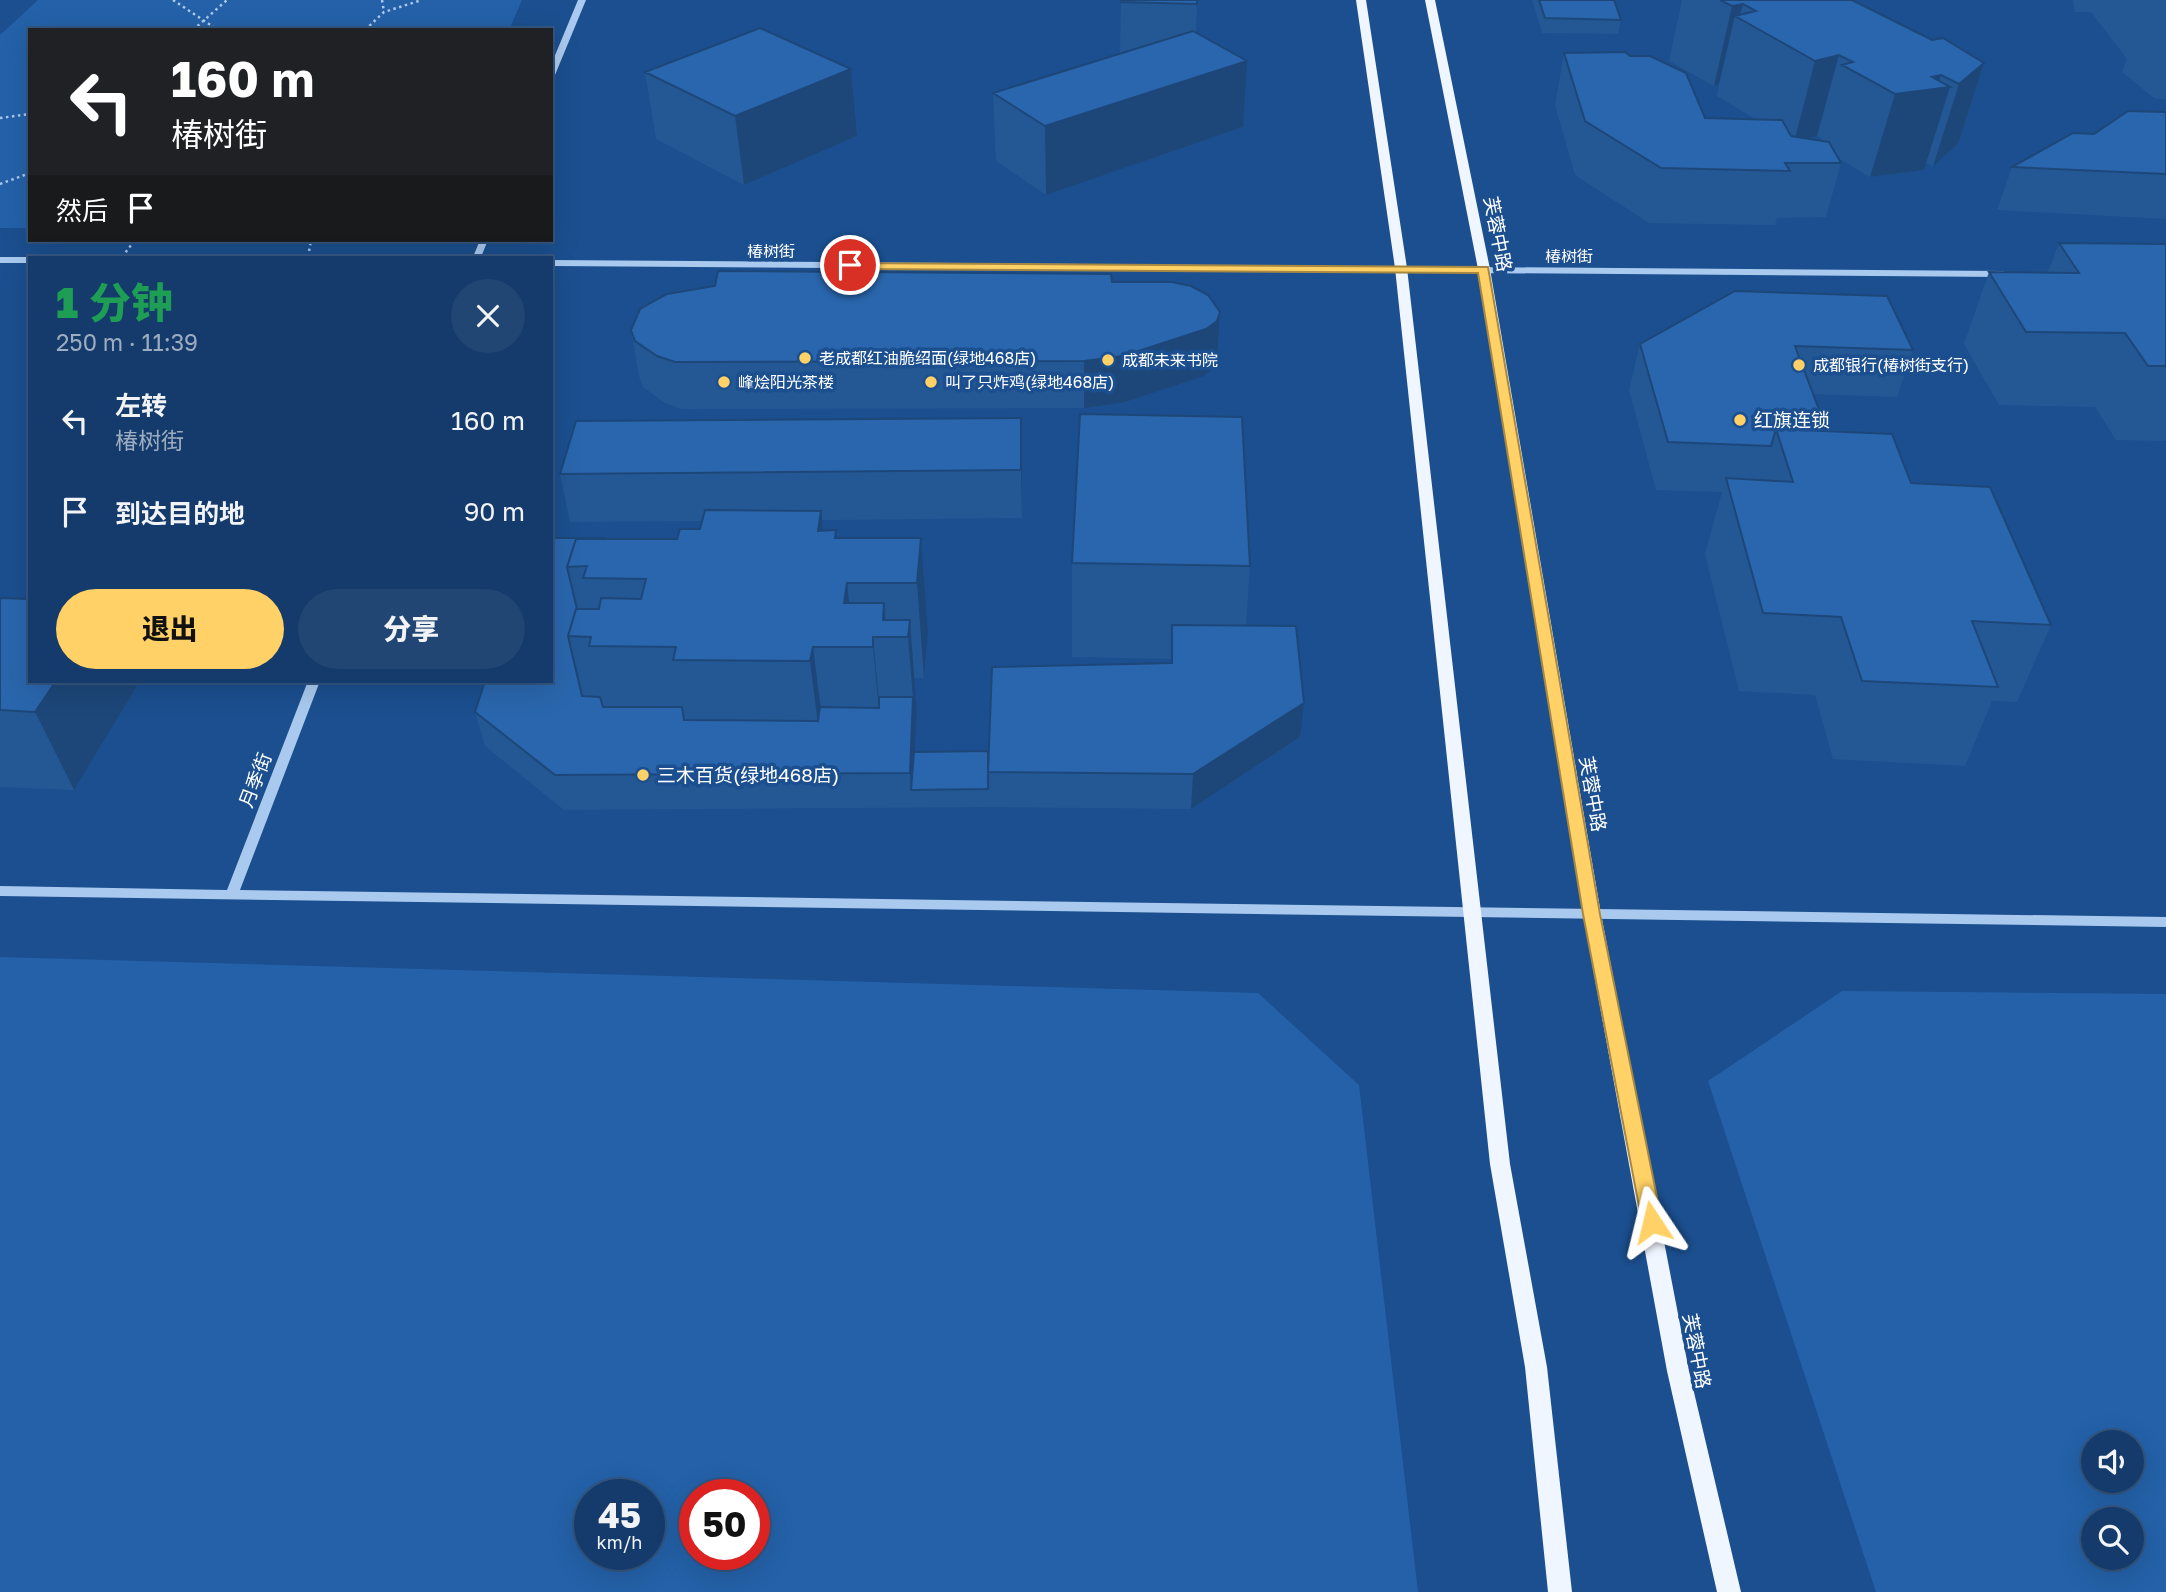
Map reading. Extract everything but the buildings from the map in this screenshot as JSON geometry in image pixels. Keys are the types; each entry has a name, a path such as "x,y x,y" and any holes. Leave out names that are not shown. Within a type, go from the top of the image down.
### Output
{"main road":[{"path":"1361,0 1401,268 1500,1164 1536,1367 1560,1592"},
{"name":"芙蓉中路","path":"1430,0 1484,269 1592,914 1643,1172 1678,1371 1729,1592"}],"street":[{"path":"553,70 582,0"},
{"path":"0,260 28,260"},
{"name":"椿树街","path":"553,264 2013,274"},
{"name":"月季街","path":"232,893 313,683"},
{"path":"0,891 2166,922"}],"path":[{"path":"173,0 215,28"},
{"path":"195,28 227,0"},
{"path":"382,0 384,12"},
{"path":"367,28 384,12 422,0"},
{"path":"0,118 28,114"},
{"path":"0,184 28,174"},
{"path":"123,256 133,242"}],"shaded area":[{"path":"38,0 522,0 510,28 28,28 28,228 0,228 0,35"},
{"path":"0,957 1258,993 1359,1085 1418,1592 0,1592"},
{"path":"1842,991 2166,994 2166,1592 1876,1592 1708,1081"}],"place":[{"name":"老成都红油脆绍面(绿地468店)","path":"805,358"},
{"name":"成都未来书院","path":"1108,360"},
{"name":"成都银行(椿树街支行)","path":"1799,365"},
{"name":"峰烩阳光茶楼","path":"724,382"},
{"name":"叫了只炸鸡(绿地468店)","path":"931,382"},
{"name":"红旗连锁","path":"1740,420"},
{"name":"三木百货(绿地468店)","path":"643,775"}],"route":[{"path":"850,265 1484,269 1592,914 1652,1222"}]}
